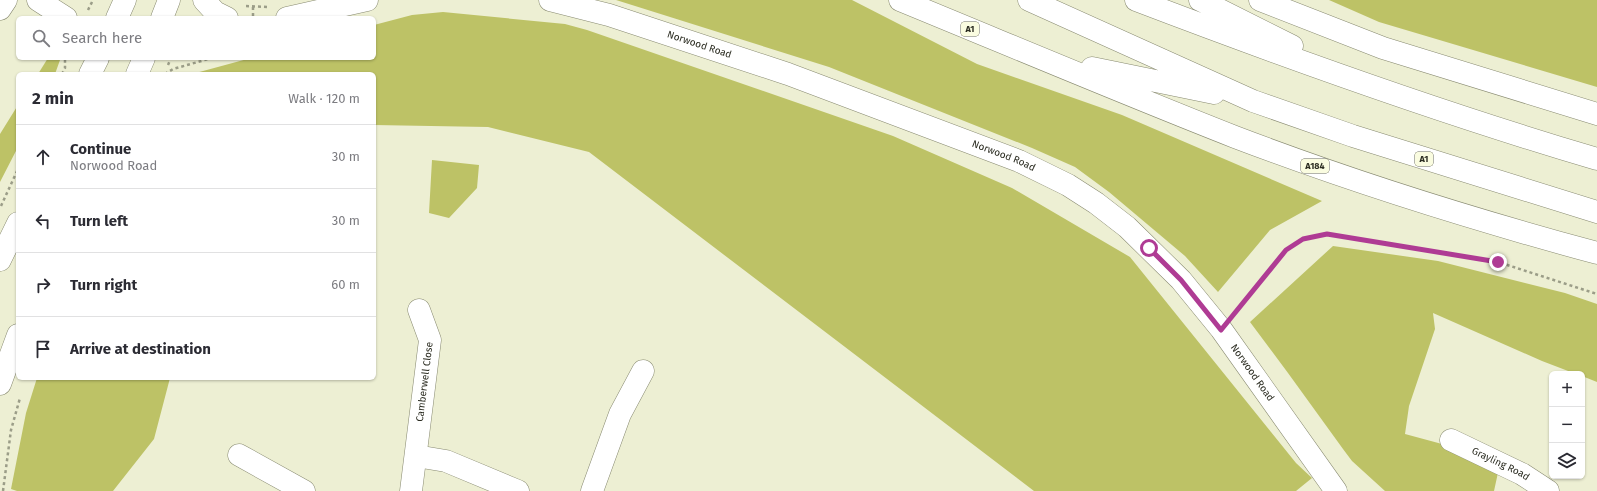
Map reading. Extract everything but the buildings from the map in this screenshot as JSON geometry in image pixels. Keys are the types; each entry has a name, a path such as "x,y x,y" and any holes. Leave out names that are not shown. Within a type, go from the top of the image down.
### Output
{"main road":[{"path":"0,9 6,0"},
{"path":"118,16 125,0"},
{"path":"163,16 170,0"},
{"path":"204,0 216,12 234,11"},
{"path":"278,12 367,0"},
{"name":"Norwood Road","path":"550,0 609,15 788,74 1042,172 1068,185 1096,203 1127,227 1181,280 1221,330 1336,491"},
{"name":"A1","path":"900,0 1040,57 1253,101"},
{"name":"A1","path":"1029,0 1253,101 1353,136 1597,212"},
{"path":"1136,0 1270,51 1371,86 1494,128 1597,159"},
{"path":"1200,0 1371,86"},
{"path":"1260,0 1383,48 1597,114"},
{"path":"42,1 63,16"},
{"name":"A184","path":"1040,57 1236,137 1339,174 1476,218 1597,253"},
{"path":"91,72 97,60"},
{"path":"0,260 16,227"},
{"name":"Camberwell Close","path":"411,491 430,340 419,310"},
{"path":"0,384 16,340"},
{"path":"592,491 620,414 643,372"},
{"name":"Grayling Road","path":"1451,440 1522,474 1548,491"},
{"path":"239,455 304,491"},
{"path":"416,456 446,461 518,491"}],"path":[{"path":"253,7 253,16"},
{"path":"234,11 253,7 278,12"},
{"path":"63,72 65,68 65,60"},
{"path":"168,72 205,60"},
{"path":"0,208 16,174"},
{"path":"1221,330 1286,250 1303,239 1327,234 1498,262 1597,294"},
{"path":"3,491 11,430 22,392"}],"green space":[{"path":"616,0 852,0 977,64 1122,115 1322,201 1270,230 1218,292 1185,256 1109,192 1075,167 1032,148 829,67"},
{"path":"1329,0 1597,0 1597,87 1379,22"},
{"path":"443,12 565,24 587,30 893,136 1012,188 1130,257 1296,463 1312,478 1296,491 1034,491 589,152 488,127 376,125 376,72 199,72 244,60 376,60 376,24 412,15"},
{"path":"47,60 60,60 56,72 39,72"},
{"path":"16,108 16,151 0,182 0,134"},
{"path":"432,160 479,165 477,188 449,218 429,213"},
{"path":"1333,246 1438,261 1565,293 1597,304 1597,382 1585,377 1585,371 1568,371 1433,313 1435,329 1409,406 1405,434 1442,444 1499,468 1494,491 1385,491 1352,461 1250,322"},
{"path":"36,380 169,380 154,439 113,491 17,491 11,489 26,413"}],"route":[{"path":"1149,248 1181,280 1221,330 1286,250 1303,239 1327,234 1498,262"}]}
